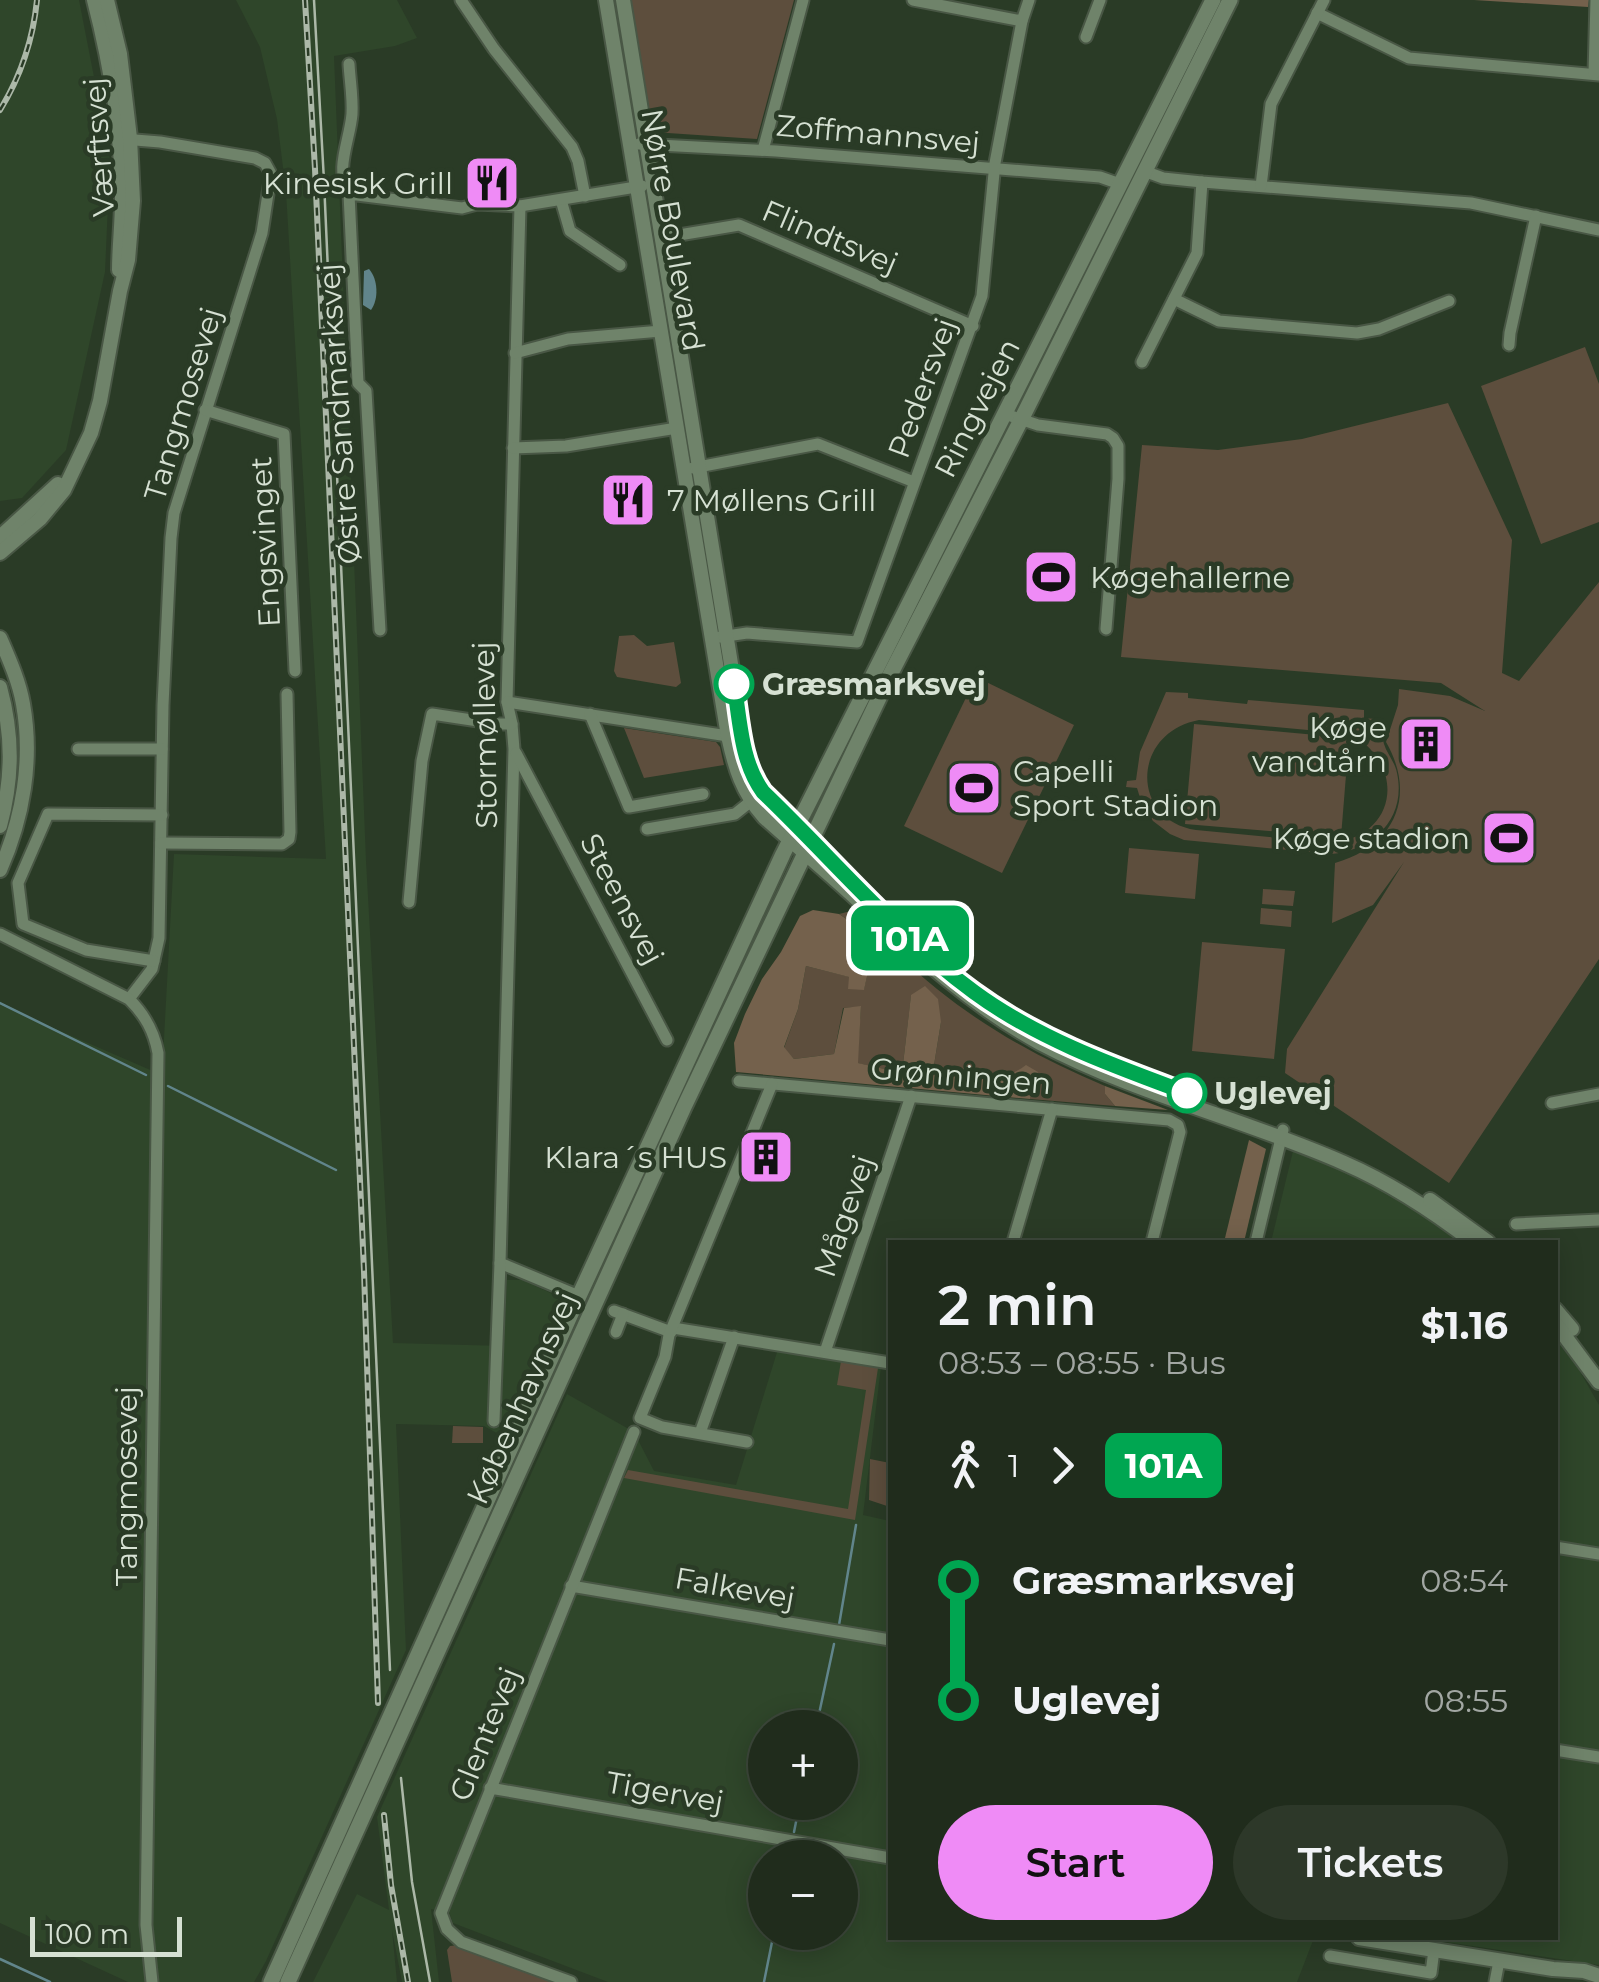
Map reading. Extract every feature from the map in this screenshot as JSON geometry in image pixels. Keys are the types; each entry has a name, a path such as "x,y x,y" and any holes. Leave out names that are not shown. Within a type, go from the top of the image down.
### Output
{"main road":[{"name":"Ringvejen","path":"793,833 1213,0"},
{"name":"Ringvejen","path":"808,846 1230,0"},
{"name":"Københavnsvej","path":"271,1982 793,833"},
{"name":"Københavnsvej","path":"288,1982 694,1083 808,846"}],"street":[{"name":"Værftsvej","path":"94,0 125,139"},
{"name":"Værftsvej","path":"0,553 40,519 64,490 100,401 120,291 125,139 120,54 107,0"},
{"path":"461,0 494,49 572,147 585,196"},
{"name":"Nørre Boulevard","path":"606,0 638,144 653,184 691,469 739,780 764,818 793,833"},
{"name":"Nørre Boulevard","path":"622,0 638,144 637,187 677,428 691,469"},
{"path":"763,150 803,0"},
{"path":"913,0 1022,21"},
{"name":"Pedersvej","path":"719,637 747,633 858,642 982,296 995,168 1029,0"},
{"path":"1086,37 1100,0"},
{"path":"1261,186 1271,104 1324,0"},
{"path":"1317,12 1409,58 1596,75 1596,0"},
{"name":"Østre Sandmarksvej","path":"350,64 352,114 343,184 349,194 358,383 366,391 380,630"},
{"name":"Tangmosevej","path":"125,139 255,158 270,170 262,233 174,513 164,658 160,938 154,961 129,1000"},
{"name":"Zoffmannsvej","path":"638,144 995,168 1100,177 1120,184"},
{"path":"1144,171 1164,178 1202,182 1471,203 1599,230"},
{"path":"1142,362 1197,253 1202,182"},
{"path":"349,194 462,208 476,204 520,206 653,184"},
{"path":"561,200 570,230 620,265"},
{"name":"Stormøllevej","path":"494,1421 514,750 507,702 520,206"},
{"path":"1509,344 1536,216"},
{"name":"Flindtsvej","path":"662,238 738,225 973,326"},
{"path":"1174,299 1219,322 1357,332 1379,329 1449,302"},
{"path":"515,353 568,339 660,331"},
{"name":"Engsvinget","path":"205,410 284,434 296,671"},
{"path":"1005,414 1052,428 1107,434 1118,446 1106,629"},
{"path":"514,448 566,446 677,428"},
{"path":"691,469 818,444 914,482"},
{"name":"Værftsvej","path":"0,537 56,486 77,460"},
{"name":"Værftsvej","path":"0,564 20,536"},
{"path":"0,638 23,701 26,765 22,807 0,870"},
{"path":"0,686 8,718 10,762 0,826"},
{"path":"162,843 282,844 288,839 287,694"},
{"path":"507,702 735,735"},
{"path":"409,902 422,761 432,714 512,724"},
{"path":"590,714 629,808 703,794"},
{"name":"Nørre Boulevard","path":"735,735 754,779 793,833"},
{"path":"78,749 162,749"},
{"name":"Steensvej","path":"514,750 667,1040"},
{"path":"513,788 532,782"},
{"path":"647,829 735,814 750,802"},
{"path":"154,961 86,950 23,924 18,883 48,814 162,815"},
{"path":"793,833 976,994 1044,1035 1345,1164 1400,1191 1469,1240"},
{"name":"Tangmosevej","path":"0,934 129,1000 143,1013 158,1053 146,1924 152,1982"},
{"name":"Grønningen","path":"739,1081 1169,1120 1178,1125 1179,1138 1153,1240"},
{"path":"747,1442 662,1427 640,1418 772,1084"},
{"path":"1552,1103 1599,1094"},
{"name":"Mågevej","path":"825,1352 911,1096"},
{"path":"1014,1240 1052,1110"},
{"path":"1256,1240 1282,1134"},
{"path":"1282,1134 1348,1155 1405,1184 1485,1240"},
{"path":"1516,1224 1599,1220"},
{"path":"500,1263 580,1296"},
{"path":"616,1332 618,1313 672,1330 888,1363"},
{"path":"1558,1314 1599,1365"},
{"path":"1558,1327 1599,1382"},
{"path":"700,1433 734,1337"},
{"name":"Glentevej","path":"571,1982 461,1942 447,1929 441,1913 634,1432"},
{"path":"1558,1547 1599,1554"},
{"name":"Falkevej","path":"571,1586 888,1640"},
{"path":"1558,1750 1599,1757"},
{"name":"Tigervej","path":"490,1788 888,1858"},
{"path":"1372,1940 1599,1976"},
{"path":"1330,1956 1431,1972 1434,1950"},
{"path":"1495,1982 1499,1960"},
{"path":"1552,1969 1585,1982"}],"shaded area":[{"path":"0,0 79,0 110,159 105,272 66,450 22,498 0,501"},
{"path":"236,0 397,0 417,38 395,46 334,56 366,861 393,1343 504,1346 507,1280 522,1280 564,1299 502,1436 484,1426 396,1424 406,1650 254,1982 128,1982 0,1923 0,1005 162,1075 174,854 326,859 286,192 277,119 260,47"},
{"path":"630,0 794,0 757,139 653,132"},
{"path":"1474,0 1589,0 1588,7"},
{"path":"1585,347 1599,384 1599,522 1541,544 1481,386"},
{"name":"Køge stadion","path":"1448,403 1512,540 1502,673 1519,681 1599,582 1599,959 1449,1183 1285,1073 1287,1049 1404,862 1373,905 1332,923 1335,863 1373,845 1395,816 1400,781 1386,742 1399,689 1450,696 1485,711 1441,683 1121,657 1142,445 1218,450 1302,439"},
{"path":"634,635 647,646 674,642 681,683 676,687 617,677 614,671 619,636"},
{"path":"976,677 1074,725 1002,873 904,826"},
{"name":"Køge stadion","path":"1166,692 1247,704 1248,700 1364,710 1364,718 1385,720 1383,742 1397,773 1397,804 1384,829 1346,852 1331,854 1184,840 1153,821 1137,788 1126,787 1127,781 1136,780 1140,752","holes":["1199,720 1351,734 1369,748 1387,781 1387,798 1381,814 1370,828 1353,838 1331,843 1196,830 1174,823 1159,810 1150,794 1147,776 1161,741 1177,728"]},
{"path":"1194,724 1349,738 1341,837 1185,824"},
{"path":"624,728 716,742 724,765 644,778"},
{"path":"1129,848 1199,854 1195,899 1125,893"},
{"path":"1263,889 1295,891 1293,906 1262,904"},
{"path":"1261,908 1292,911 1291,927 1260,924"},
{"path":"813,910 839,914 867,933 872,954 864,990 848,989 849,977 806,966 798,1009 784,1047 794,1059 834,1054 844,1008 861,1006 858,1063 902,1073 911,995 925,986 938,999 941,1022 934,1065 956,1074 992,1078 1026,1065 1038,1072 1030,1099 736,1072 734,1043 745,1014 800,916"},
{"path":"851,911 956,1004 1018,1044 1105,1086 1105,1094 1115,1106 1030,1099 1037,1072 1019,1071 999,1079 955,1076 934,1065 941,1022 911,996 902,1073 857,1063 861,1007 843,1008 834,1054 794,1059 784,1048 798,1009 806,966 850,977 864,989 872,954 867,933 839,914"},
{"path":"1202,942 1285,949 1274,1059 1192,1051"},
{"path":"1105,1086 1168,1110 1115,1106 1105,1094"},
{"path":"1249,1140 1266,1149 1244,1240 1224,1240"},
{"path":"1293,1151 1405,1202 1456,1240 1271,1240"},
{"path":"1558,1338 1599,1405 1599,1965 1432,1940 1558,1940"},
{"path":"778,1349 881,1367 863,1515 888,1521 888,1940 1313,1940 1297,1982 608,1982 453,1923 449,1912 431,1909 439,1982 402,1982 392,1930 397,1982 313,1982 357,1894 389,1910 377,1817 567,1394 634,1432 654,1471 736,1485"},
{"path":"841,1361 878,1368 855,1520 624,1478 628,1470 848,1509 866,1390 837,1385"},
{"path":"453,1426 483,1427 483,1443 452,1443"},
{"path":"870,1459 888,1463 888,1506 869,1500"},
{"path":"459,1945 558,1982 452,1982 447,1950"}],"water":[{"path":"369,269 376,289 371,310 363,305 364,271"}],"waterway":[{"path":"0,1003 146,1075"},
{"path":"168,1086 336,1170"},
{"path":"839,1625 856,1525"},
{"path":"820,1710 834,1644"},
{"path":"794,1832 796,1820"},
{"path":"764,1982 770,1950"},
{"path":"0,1959 50,1982"}],"tram line":[{"path":"314,0 390,1670"},
{"path":"401,1778 412,1882 430,1982"}],"railway":[{"path":"0,110 25,57 37,0"},
{"path":"305,0 364,1271 378,1703"},
{"path":"384,1815 391,1885 408,1982"}],"bus line":[{"name":"101A","path":"734,684 747,762 763,792 914,942 976,994 1044,1035 1187,1093"}],"place":[{"name":"Kinesisk Grill","path":"492,183"},
{"name":"7 Møllens Grill","path":"628,500"},
{"name":"Køgehallerne","path":"1051,577"},
{"name":"Græsmarksvej","path":"734,684"},
{"name":"Køge vandtårn","path":"1426,744"},
{"name":"Capelli Sport Stadion","path":"974,788"},
{"name":"Køge stadion","path":"1509,838"},
{"name":"Uglevej","path":"1187,1093"},
{"name":"Klara´s HUS","path":"766,1157"}]}
